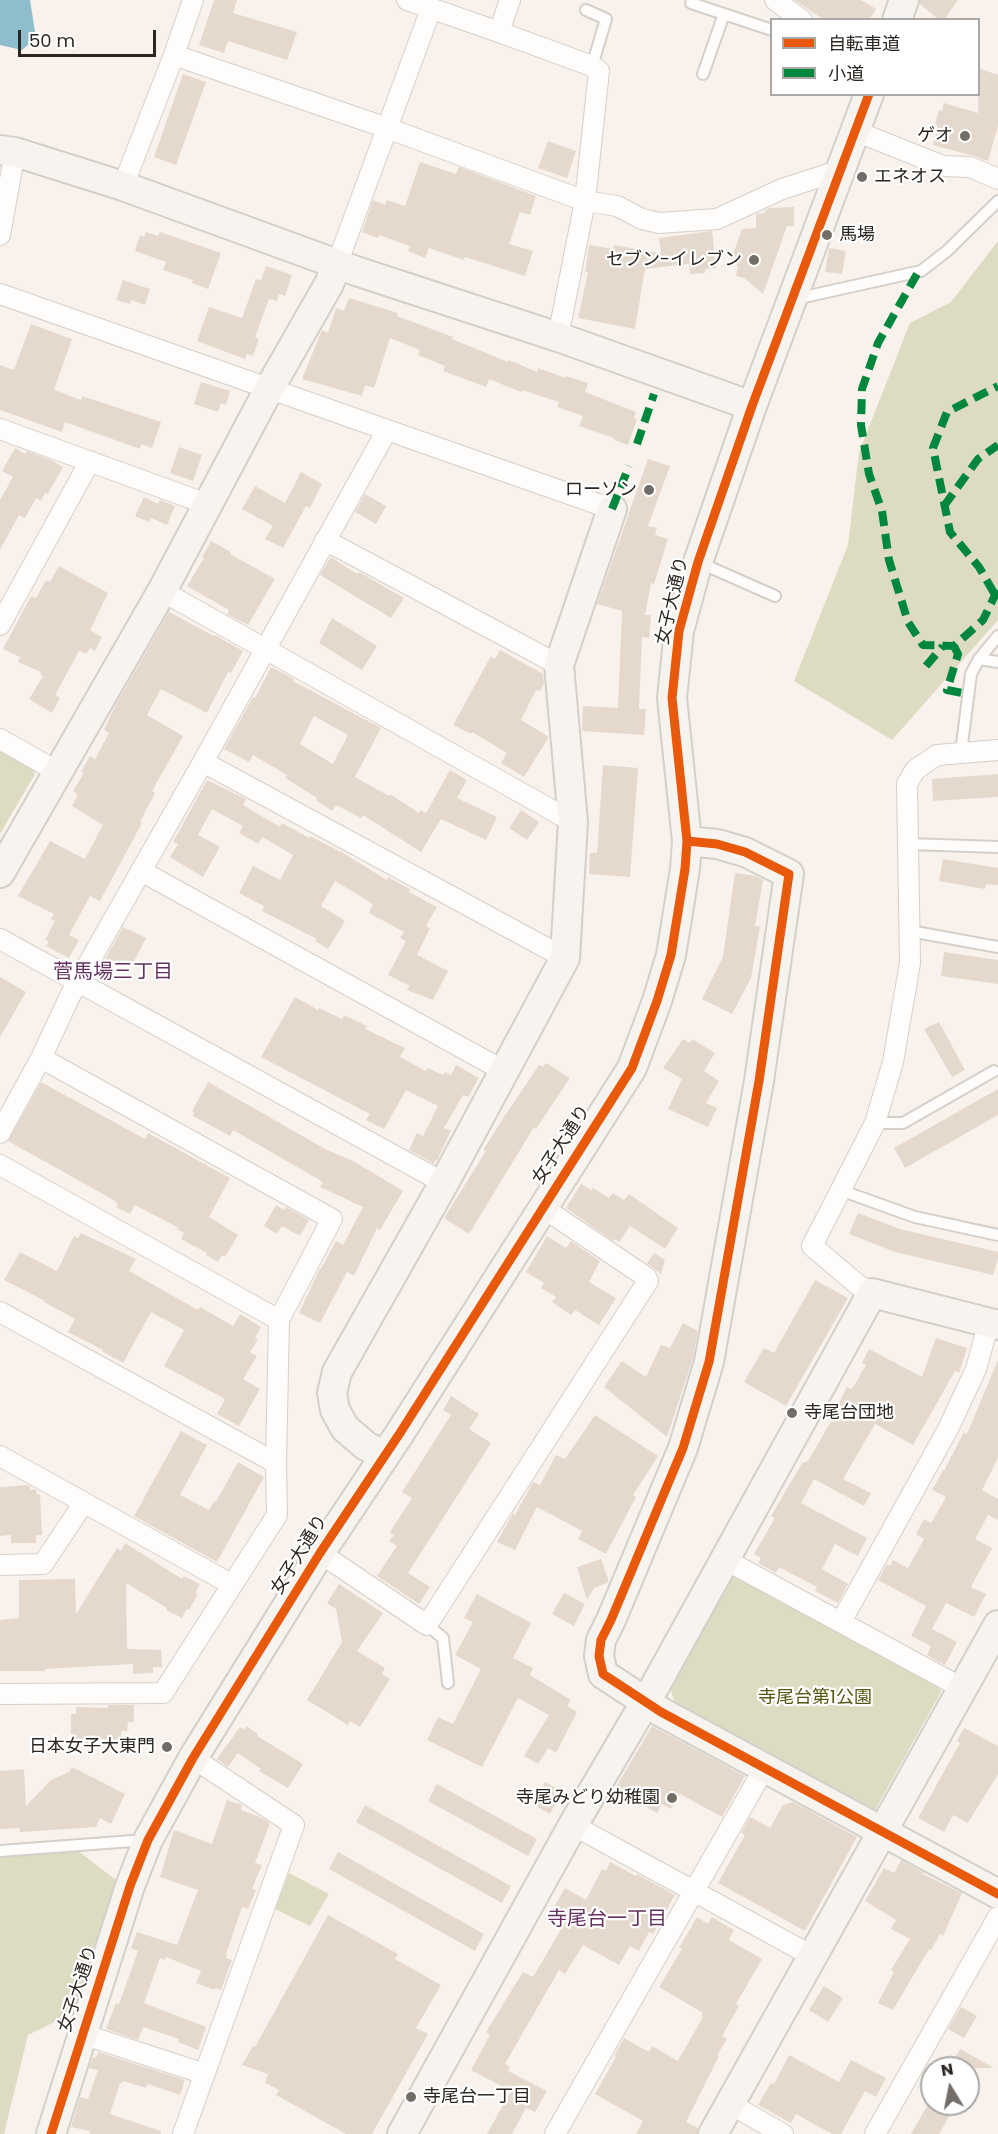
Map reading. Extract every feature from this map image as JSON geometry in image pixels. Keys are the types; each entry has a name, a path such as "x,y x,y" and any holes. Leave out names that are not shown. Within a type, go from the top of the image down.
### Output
{"street":[{"path":"123,186 193,0"},
{"path":"407,0 592,66 599,71 585,201 558,338"},
{"path":"499,32 510,0"},
{"path":"775,0 799,18"},
{"path":"898,18 904,0"},
{"path":"0,873 162,591 269,389 329,284 431,9"},
{"path":"174,55 387,128 585,201 617,206 642,219 659,223 717,219 782,189 842,170"},
{"name":"女子大通り","path":"51,2134 130,1886 148,1840 193,1758 320,1552 632,1068 657,1001 670,955 681,900 687,841 672,698 679,631 698,562 752,406 868,96"},
{"path":"855,131 943,166 970,167 998,179"},
{"path":"0,235 8,151 123,186 337,264 752,406"},
{"path":"0,294 612,509 559,665 573,822 565,957 444,1182 337,1371 332,1393 335,1410 345,1428 366,1446 384,1455"},
{"path":"0,429 207,504"},
{"path":"0,1133 41,1058 78,982 387,430"},
{"path":"0,625 90,460"},
{"path":"326,540 559,665"},
{"path":"162,591 573,822"},
{"path":"0,739 58,772"},
{"path":"841,1622 948,1429 994,1324 872,1293 858,1285 812,1246 875,1123 893,1062 910,963 907,784 915,770 937,755 998,750"},
{"path":"203,762 565,957"},
{"path":"687,841 717,843 745,852 789,874 759,1081 709,1362 683,1448 601,1640 599,1656 603,1674 645,1702 998,1894"},
{"path":"141,871 504,1071"},
{"path":"0,939 444,1182"},
{"path":"0,1694 163,1694 277,1515 279,1320 332,1219 41,1058"},
{"path":"0,1165 279,1320"},
{"path":"320,1552 427,1625 648,1281 542,1207"},
{"path":"402,2134 872,1293"},
{"path":"0,1312 276,1463"},
{"path":"0,1456 231,1584"},
{"path":"0,1566 43,1564 83,1504"},
{"path":"724,1559 962,1688"},
{"path":"713,2134 998,1625"},
{"path":"183,2134 294,1825 193,1758"},
{"path":"555,2134 765,1767"},
{"path":"573,1825 812,1956"},
{"path":"875,2134 998,1917"},
{"path":"82,2034 205,2074"},
{"path":"730,2104 783,2134"}],"lane":[{"path":"691,3 770,30"},
{"path":"586,10 606,19 592,66"},
{"path":"703,74 724,14"},
{"path":"793,300 921,272 947,251 998,201"},
{"path":"698,562 776,596"},
{"path":"961,752 971,674 979,658 998,636"},
{"path":"979,658 998,662"},
{"path":"909,844 998,847"},
{"path":"910,931 998,947"},
{"path":"875,1123 903,1123 994,1071"},
{"path":"840,1190 915,1217 998,1235"},
{"path":"427,1625 443,1638 448,1683"},
{"path":"0,1851 148,1840"}],"green space":[{"path":"998,241 998,620 892,740 794,681 848,545 859,452 910,323 951,302"},
{"path":"0,748 32,766 35,774 0,834"},
{"name":"寺尾台第1公園","path":"738,1575 939,1686 941,1692 874,1812 674,1701 671,1690 732,1576"},
{"path":"73,1847 116,1880 103,1943 71,2014 28,2035 4,2134 0,2134 0,1850"},
{"path":"289,1873 329,1894 310,1926 275,1909"}],"water":[{"path":"0,0 30,0 36,38 22,50 0,45"}],"building":[{"path":"214,0 237,0 233,13 297,32 287,60 228,41 224,53 199,45"},
{"path":"795,0 861,0 876,9 870,18 821,18"},
{"path":"920,0 958,0 945,18 937,18 920,4"},
{"name":"ゲオ","path":"980,69 998,75 998,126 988,161 933,145 938,126 935,124 939,110 942,111 944,103 978,113"},
{"path":"183,74 206,82 176,165 154,157"},
{"path":"548,141 576,151 567,178 538,168"},
{"path":"420,162 456,174 459,167 536,196 530,215 520,212 509,244 533,251 525,276 429,248 425,258 408,251 410,246 379,235 378,238 362,232 373,200 385,205 387,200 405,206"},
{"path":"794,207 794,226 787,226 763,294 744,278 736,276 738,265 729,266 742,229 756,228 756,214 765,213 765,210"},
{"path":"712,231 716,268 705,269 705,273 690,274 689,264 645,269 635,329 578,318 588,272 585,272 589,245 614,249 614,245 661,253 659,238"},
{"path":"146,232 158,236 160,232 221,253 208,289 192,283 193,280 163,270 166,262 135,251 140,235 144,237"},
{"path":"829,248 846,251 842,274 825,272"},
{"path":"266,266 292,275 285,296 279,294 277,301 269,299 255,337 259,339 253,356 247,354 245,359 197,341 209,307 242,318 256,279 261,280"},
{"path":"123,280 150,289 145,305 131,300 130,304 116,300"},
{"path":"349,298 398,313 397,316 453,337 452,339 508,362 509,360 537,372 538,368 588,383 585,392 636,412 634,418 637,419 628,445 579,426 583,416 557,407 559,402 522,390 521,392 489,379 486,387 443,371 445,366 418,355 420,350 390,338 374,388 365,385 362,396 302,379 322,330 328,333 336,308 344,311"},
{"path":"31,324 72,339 54,390 81,400 82,396 161,422 152,448 141,444 140,449 65,422 62,432 0,410 0,365 14,370"},
{"path":"201,382 230,391 226,405 221,403 218,412 194,404"},
{"path":"179,447 202,455 193,481 170,473"},
{"path":"15,448 25,454 27,451 51,460 63,467 48,494 45,493 41,501 36,498 25,518 19,515 0,550 0,500 13,477 2,471"},
{"path":"648,459 670,466 648,526 657,528 655,535 668,539 654,584 651,583 645,615 651,615 649,638 642,637 639,709 646,709 644,735 582,731 583,706 618,708 622,611 597,604"},
{"path":"301,472 322,484 310,508 306,506 283,548 265,539 273,526 242,509 255,486 285,503"},
{"path":"365,494 386,506 376,524 355,512"},
{"path":"144,497 158,504 160,500 175,506 167,525 151,518 149,522 135,516"},
{"path":"211,541 275,579 248,625 227,614 229,610 187,586 204,558 202,557"},
{"path":"331,557 357,574 359,572 404,598 391,618 320,575"},
{"path":"59,566 108,593 90,630 102,637 95,651 90,648 86,654 79,651 55,695 60,698 52,713 29,699 43,676 41,672 18,662 20,657 3,649 31,596 36,598 46,580 50,582"},
{"path":"169,612 243,651 231,673 228,672 207,713 161,689 147,715 183,736 152,791 155,793 140,822 142,823 100,901 90,896 69,935 79,940 69,958 46,946 49,942 45,940 55,921 51,919 54,914 18,896 50,841 85,859 103,825 72,806 78,795 73,791 84,773 81,772 90,756 95,759 109,733 104,730 115,706"},
{"path":"332,618 377,646 362,670 319,643"},
{"path":"500,650 543,674 544,683 540,691 536,690 521,720 549,737 524,777 501,763 507,753 472,732 471,734 453,725 491,656 495,659"},
{"path":"271,667 381,728 355,777 389,796 390,794 419,813 420,810 426,813 450,770 467,780 457,798 497,817 486,840 441,819 421,852 363,815 361,818 336,805 332,811 316,800 317,798 285,778 287,775 253,755 249,762 224,749 253,697 255,698","holes":["314,716 348,735 333,764 300,744"]},
{"path":"603,765 638,768 630,877 589,874 590,853 597,853"},
{"path":"998,774 998,797 933,801 932,779"},
{"path":"207,780 246,799 243,805 280,827 282,823 309,838 310,836 387,880 388,877 410,889 409,892 437,907 426,926 430,928 417,955 448,971 433,1000 407,990 410,986 388,975 406,941 400,938 404,932 369,913 373,904 335,881 321,906 345,921 328,949 315,941 317,939 262,911 264,906 239,893 253,866 280,880 293,855 262,837 258,844 239,833 243,826 212,809 198,835 220,847 203,877 170,857 178,844 173,842"},
{"path":"521,810 539,822 527,840 509,828"},
{"path":"943,859 998,868 998,885 986,884 985,889 939,881"},
{"path":"735,873 756,876 763,880 755,926 760,926 751,978 732,1014 702,999 723,957"},
{"path":"123,927 146,938 132,965 121,960 118,967 104,961"},
{"path":"944,952 998,960 998,984 941,976"},
{"path":"0,977 26,992 0,1037"},
{"path":"295,997 318,1010 319,1008 342,1019 344,1015 367,1026 365,1029 405,1048 400,1057 426,1071 428,1068 443,1075 445,1072 451,1075 456,1065 479,1078 468,1097 463,1095 444,1128 451,1130 434,1164 409,1150 417,1133 423,1136 438,1106 406,1090 384,1129 366,1120 370,1114 261,1057"},
{"path":"939,1022 965,1070 952,1077 924,1029"},
{"path":"683,1039 690,1043 692,1039 715,1053 704,1071 719,1081 706,1103 717,1108 708,1127 668,1109 682,1079 663,1068"},
{"path":"546,1063 570,1078 536,1129 534,1127 469,1234 444,1218 486,1151 483,1150 504,1117 539,1065 543,1067"},
{"path":"41,1082 145,1139 148,1133 230,1178 209,1217 238,1235 225,1257 222,1255 218,1262 206,1255 207,1253 181,1239 184,1233 177,1229 179,1228 135,1205 130,1214 116,1207 118,1204 112,1199 8,1141"},
{"path":"208,1082 325,1149 355,1162 403,1191 380,1230 377,1228 354,1276 347,1272 320,1323 299,1313 320,1268 336,1241 343,1245 363,1207 320,1187 323,1182 233,1130 230,1136 193,1116 192,1111"},
{"path":"998,1089 998,1115 905,1168 894,1148"},
{"path":"581,1184 609,1198 613,1193 624,1200 629,1194 678,1228 665,1249 630,1226 619,1242 615,1239 613,1241 566,1208"},
{"path":"276,1205 284,1210 286,1207 309,1220 300,1236 282,1226 277,1234 264,1226"},
{"path":"858,1213 900,1229 998,1252 993,1275 895,1252 849,1234"},
{"path":"81,1233 136,1259 129,1271 198,1310 200,1307 233,1326 240,1314 261,1327 255,1338 258,1340 250,1352 257,1356 243,1379 260,1389 239,1426 217,1414 225,1399 164,1366 184,1330 151,1312 123,1363 68,1332 75,1319 4,1280 20,1252 57,1271 74,1236 78,1238"},
{"path":"547,1236 566,1248 571,1241 600,1261 589,1282 616,1298 599,1325 575,1310 571,1315 552,1302 556,1297 541,1288 544,1283 526,1272"},
{"path":"654,1253 665,1260 661,1274 647,1263"},
{"path":"815,1280 848,1298 786,1406 744,1382 764,1348 774,1353"},
{"path":"683,1323 698,1331 693,1358 667,1437 604,1387 622,1361 646,1377 661,1345 670,1348"},
{"path":"936,1338 967,1348 959,1373 955,1371 913,1445 875,1424 843,1479 871,1493 864,1506 814,1479 801,1503 867,1538 858,1556 835,1544 822,1569 848,1584 838,1603 815,1591 817,1587 779,1567 776,1573 758,1563 761,1558 754,1554 775,1518 771,1516 802,1463 808,1461 836,1413 834,1412 847,1387 852,1389 866,1365 862,1363 869,1349 922,1377"},
{"path":"998,1360 998,1458 982,1490 998,1499 998,1520 988,1515 975,1539 992,1548 971,1587 986,1594 974,1617 946,1603 932,1629 957,1642 945,1665 927,1655 931,1646 911,1636 926,1606 878,1580 887,1564 890,1566 893,1560 908,1568 924,1539 916,1534 924,1519 931,1523 946,1497 932,1490 964,1432 967,1434"},
{"path":"451,1396 479,1414 469,1429 491,1443 408,1573 430,1587 419,1604 377,1576 397,1546 389,1541 394,1535 390,1532 412,1498 402,1492 451,1415 443,1410"},
{"path":"595,1415 658,1456 633,1495 636,1497 606,1554 578,1539 582,1531 537,1507 515,1550 497,1542 533,1482 540,1485 556,1455 565,1459"},
{"path":"181,1431 207,1445 180,1495 209,1510 214,1501 216,1502 238,1462 264,1477 217,1562 134,1516"},
{"path":"28,1485 30,1490 36,1489 37,1495 40,1494 42,1535 36,1535 36,1543 11,1543 11,1535 0,1536 0,1487"},
{"path":"125,1543 182,1579 184,1576 200,1584 195,1594 198,1594 182,1618 126,1583 127,1649 161,1650 162,1667 153,1667 153,1673 133,1674 133,1664 45,1669 45,1671 0,1671 0,1620 19,1618 19,1580 75,1579 76,1614 117,1548 121,1551"},
{"path":"601,1559 609,1582 594,1588 587,1600 577,1567"},
{"path":"339,1584 383,1613 357,1651 385,1668 382,1674 390,1679 360,1727 350,1721 348,1725 307,1700 342,1642 336,1609 327,1603"},
{"path":"564,1593 585,1604 574,1626 552,1614"},
{"path":"477,1594 531,1623 513,1658 533,1668 530,1675 571,1700 567,1706 577,1712 556,1753 548,1748 538,1764 524,1756 549,1715 518,1698 482,1767 427,1740 438,1717 453,1724 481,1669 455,1655 473,1622 464,1618"},
{"path":"108,1705 134,1705 134,1722 128,1722 127,1731 121,1731 121,1740 94,1739 93,1744 71,1743 71,1714 76,1714 76,1707 108,1708"},
{"path":"246,1726 258,1734 257,1736 303,1764 288,1788 259,1771 261,1769 238,1753 228,1767 217,1759 240,1727 244,1730"},
{"path":"652,1726 745,1776 722,1817 680,1794 671,1809 662,1804 657,1813 615,1789"},
{"path":"964,1728 998,1746 998,1774 968,1823 953,1815 944,1832 918,1818 960,1743 957,1741"},
{"path":"72,1767 125,1794 111,1824 100,1818 96,1827 20,1832 19,1828 0,1829 0,1771 24,1769 26,1806 51,1780 69,1772"},
{"path":"545,1782 562,1791 550,1814 532,1804"},
{"path":"437,1784 537,1839 528,1856 428,1801"},
{"path":"227,1800 242,1805 241,1810 270,1823 255,1863 262,1865 252,1889 256,1890 248,1909 242,1907 226,1954 226,1958 232,1960 221,1990 215,1988 214,1990 196,1983 201,1971 166,1957 165,1960 160,1958 144,2003 206,2027 198,2050 178,2042 179,2039 143,2027 138,2040 106,2029 116,2003 119,2004 138,1951 131,1948 137,1932 177,1945 198,1890 160,1877 174,1830 212,1844"},
{"path":"793,1802 857,1837 805,1931 718,1883 745,1835 741,1833 750,1817 770,1828 783,1805"},
{"path":"365,1805 511,1886 502,1903 356,1822"},
{"path":"338,1852 484,1934 475,1951 329,1869"},
{"path":"901,1860 923,1874 962,1893 943,1936 940,1934 931,1950 929,1949 893,2010 878,2003 894,1972 891,1970 910,1939 891,1929 896,1920 865,1901 884,1868 894,1873"},
{"path":"610,1862 675,1895 653,1934 649,1932 639,1951 630,1946 619,1965 583,1945 565,1974 559,1970 505,2064 510,2067 508,2071 547,2091 535,2112 526,2108 512,2134 487,2134 511,2091 471,2070 490,2035 486,2032 523,1972 533,1977 569,1916 554,1907 565,1888 586,1900 602,1869 606,1871"},
{"path":"328,1915 398,1954 395,1959 441,1985 416,2028 428,2034 372,2134 346,2134 276,2095 279,2090 265,2083 268,2074 242,2065 253,2046 255,2047"},
{"path":"697,1917 708,1924 712,1917 734,1930 729,1940 762,1959 736,2004 739,2006 722,2036 727,2039 717,2055 719,2056 686,2122 698,2128 697,2134 636,2134 643,2121 595,2094 624,2038 649,2052 652,2046 678,2061 703,2017 701,2016 703,2013 659,1987 682,1949 679,1948"},
{"path":"824,1986 843,1998 828,2022 809,2010"},
{"path":"961,2007 977,2016 964,2038 948,2029"},
{"path":"960,2049 973,2056 956,2056"},
{"path":"98,2052 185,2080 180,2095 148,2084 146,2088 123,2081 120,2083 110,2114 161,2131 161,2134 89,2134 90,2131 71,2127 80,2097 88,2099 98,2070 89,2068"},
{"path":"789,2055 839,2082 851,2060 886,2078 876,2097 865,2091 841,2134 832,2134 796,2114 791,2123 758,2105 771,2083 774,2084"},
{"path":"980,2060 994,2068 980,2068"},
{"path":"921,2116 949,2116 939,2134 911,2134"}],"marked path":[{"path":"917,274 878,343 862,389 861,425 869,474 882,511 889,560 908,622 923,645 954,646 983,620 998,589"},
{"path":"994,593 979,567 950,532 933,448 947,412 998,386"},
{"path":"637,444 654,394"},
{"path":"944,506 978,459 998,445"},
{"path":"612,509 629,466"},
{"path":"926,666 943,646"},
{"path":"954,646 958,654 947,690 968,694"}],"cycle path":[{"path":"51,2134 130,1886 148,1840 193,1758 320,1553 400,1433 632,1068 671,955 685,869 687,841 672,698 679,631 698,562 752,406 868,96"},
{"path":"687,841 717,844 745,852 789,874 759,1081 709,1362 683,1448 601,1640 599,1656 603,1674 661,1712 998,1894"}],"place":[{"name":"ゲオ","path":"965,136"},
{"name":"エネオス","path":"862,177"},
{"name":"馬場","path":"827,235"},
{"name":"セブン-イレブン","path":"754,260"},
{"name":"ローソン","path":"649,490"},
{"name":"寺尾台団地","path":"792,1413"},
{"name":"日本女子大東門","path":"167,1747"},
{"name":"寺尾みどり幼稚園","path":"672,1798"},
{"name":"寺尾台一丁目","path":"411,2097"}],"district":[{"name":"菅馬場三丁目","path":"113,973"},
{"name":"寺尾台一丁目","path":"607,1920"}]}
